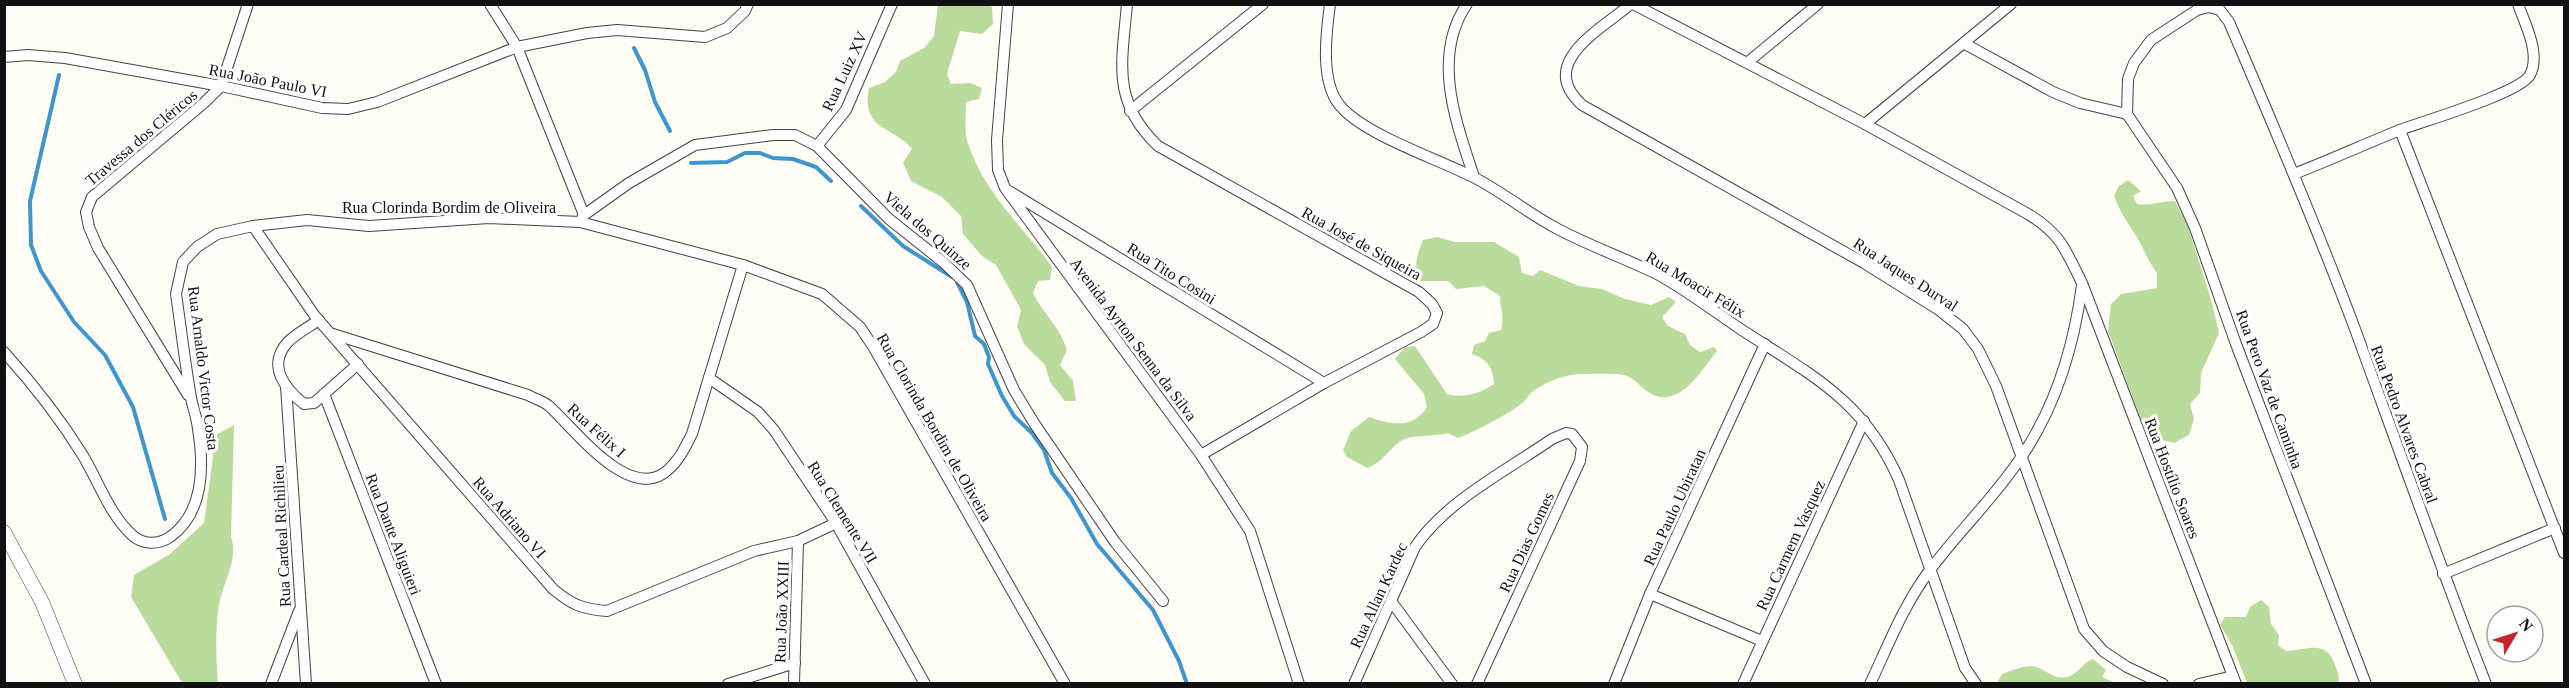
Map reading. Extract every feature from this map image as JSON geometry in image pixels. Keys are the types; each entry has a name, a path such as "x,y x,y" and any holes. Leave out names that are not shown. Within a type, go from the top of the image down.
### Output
{"street":[{"path":"221,86 248,4"},
{"path":"490,4 517,47 582,219"},
{"name":"Rua João Paulo VI","path":"4,57 28,55 65,58 221,86 322,108 348,109 377,102 517,47 587,33 617,30 705,37 727,28 745,11 748,4"},
{"name":"Rua Luiz XV","path":"817,146 846,110 892,4"},
{"name":"Avenida Ayrton Senna da Silva","path":"1008,4 997,140 998,170 1005,188 1201,455 1250,531 1299,684"},
{"name":"Rua José de Siqueira","path":"1127,4 1122,61 1124,97 1143,131 1158,146 1419,292 1437,312 1433,324 1422,332 1324,383 1201,455"},
{"path":"1130,111 1263,4"},
{"name":"Rua Moacir Félix","path":"1330,4 1325,37 1327,67 1332,93 1342,109 1366,127 1474,177 1558,229 1660,276 1818,379 1864,421 1889,458 1899,480 1929,571 1965,668 1976,684"},
{"path":"1467,4 1461,13 1449,48 1449,86 1454,118 1474,177"},
{"name":"Rua Hostílio Soares","path":"1632,4 1865,124 2045,225 2060,238 2082,283 2235,680"},
{"name":"Rua Jaques Durval","path":"1632,4 1582,44 1570,58 1564,72 1565,86 1572,96 1582,105 1864,263 1939,310 1963,329 1978,349 1996,386 2084,629 2103,651 2127,667 2163,684"},
{"path":"1748,62 1818,4"},
{"path":"1865,124 2011,4"},
{"path":"2294,174 2400,130 2502,93 2524,82 2530,75 2533,52 2518,4"},
{"name":"Rua Pedro Alvares Cabral","path":"2127,114 2128,79 2134,63 2151,40 2197,10 2209,6 2220,10 2229,22 2294,174 2354,328 2443,574 2486,684"},
{"path":"1965,44 2053,92 2080,103 2127,114"},
{"name":"Travessa dos Cléricos","path":"191,400 98,248 89,227 86,212 92,197 108,181 204,104 221,86"},
{"name":"Rua Pero Vaz de Caminha","path":"2127,114 2177,188 2195,228 2244,365 2366,684"},
{"path":"2400,130 2565,553"},
{"name":"Viela dos Quinze","path":"582,219 629,183 695,145 773,135 795,135 817,146 889,219 943,262 967,285 1014,390 1034,423 1115,542 1162,601"},
{"name":"Rua Tito Cosini","path":"1005,188 1324,383"},
{"name":"Rua Clorinda Bordim de Oliveira","path":"253,226 307,220 369,226 489,218 582,219 742,266 822,294 860,327 902,395 1065,684"},
{"name":"Rua Arnaldo Victor Costa","path":"4,352 64,426 119,519 132,535 144,542 162,542 178,531 193,513 199,492 201,465 198,429 191,400 176,294 183,262 197,247 217,234 253,226"},
{"name":"Rua Adriano VI","path":"253,226 319,320 553,590 568,602 586,609 607,611 754,551 798,541 836,523"},
{"name":"Rua Félix I","path":"333,334 528,395 547,404 614,468 633,477 652,478 667,472 680,457 692,434 742,266"},
{"path":"1870,684 1907,607 1929,571 2022,457 2047,416 2076,325 2082,283"},
{"path":"319,320 287,343 280,359 278,374 290,393 304,404 314,403 358,364"},
{"name":"Rua Paulo Ubiratan","path":"1614,684 1650,594 1765,344"},
{"name":"Rua Clemente VII","path":"709,378 758,412 774,430 836,523 925,684"},
{"name":"Rua Cardeal Richilieu","path":"286,386 306,684"},
{"name":"Rua Dante Aliguieri","path":"324,394 436,684"},
{"name":"Rua Carmem Vasquez","path":"1743,684 1864,421"},
{"name":"Rua Dias Gomes","path":"1477,684 1580,461 1582,447 1572,434 1566,433 1552,439"},
{"name":"Rua Allan Kardec","path":"1354,684 1415,547 1428,528 1446,511 1552,439"},
{"path":"2443,574 2555,528"},
{"path":"4,532 42,602 75,684"},
{"name":"Rua João XXIII","path":"794,684 798,541"},
{"path":"1650,594 1762,641"},
{"path":"1391,601 1452,684"},
{"path":"271,684 300,608"},
{"path":"728,684 795,663"},
{"path":"2199,684 2235,680"}],"green space":[{"path":"938,5 987,5 992,7 993,24 982,34 960,31 947,74 951,84 971,83 982,88 979,99 966,102 967,140 982,175 993,192 1052,267 1050,280 1038,281 1033,293 1064,341 1067,350 1060,365 1073,381 1076,401 1065,401 1050,382 1045,365 1024,344 1017,326 1021,310 996,265 982,256 963,234 961,216 942,197 911,181 903,163 912,149 874,120 870,113 869,88 885,82 896,72 900,61 924,48 934,36"},
{"path":"2128,180 2141,191 2133,196 2137,204 2175,201 2188,226 2219,333 2201,373 2200,393 2190,404 2194,419 2189,435 2174,443 2158,439 2144,428 2108,331 2111,304 2121,294 2157,288 2157,273 2114,196 2118,187"},
{"path":"1437,237 1455,242 1494,242 1519,257 1522,273 1533,276 1540,270 1579,286 1602,289 1625,299 1651,305 1669,297 1676,302 1662,317 1668,326 1685,334 1690,345 1700,352 1714,347 1717,351 1688,386 1670,396 1661,397 1650,393 1632,378 1624,375 1566,376 1541,386 1517,407 1472,432 1458,438 1448,433 1405,439 1377,463 1367,468 1347,457 1343,450 1351,431 1369,417 1385,422 1408,422 1415,419 1427,407 1424,394 1395,359 1405,347 1415,346 1447,394 1460,396 1472,394 1494,384 1489,365 1472,354 1474,345 1485,341 1489,333 1501,330 1500,296 1484,286 1456,289 1448,281 1420,281 1416,265 1421,245 1423,240"},
{"path":"234,425 231,537 233,554 219,604 216,644 218,683 182,683 131,597 134,575 170,554 204,523 216,435"},
{"path":"2261,600 2269,607 2271,624 2279,635 2278,645 2286,651 2315,648 2327,652 2336,667 2339,683 2247,683 2232,645 2220,625 2225,617 2246,617 2250,607"},
{"path":"2093,659 2106,670 2102,677 2115,683 1997,683 2002,674 2025,667 2039,668 2054,676 2065,677 2073,674"}],"waterway":[{"path":"634,48 645,70 655,102 670,131"},
{"path":"59,75 30,201 31,245 41,271 74,322 105,355 133,407 165,519"},
{"path":"691,163 727,162 745,153 760,153 773,158 793,159 816,167 831,181"},
{"path":"861,206 903,246 952,277"},
{"path":"957,282 967,302 975,336 984,344 989,357 988,364 1002,396 1014,416 1032,433 1044,450 1052,473 1071,498 1097,544 1153,610 1179,661 1187,684"}]}
